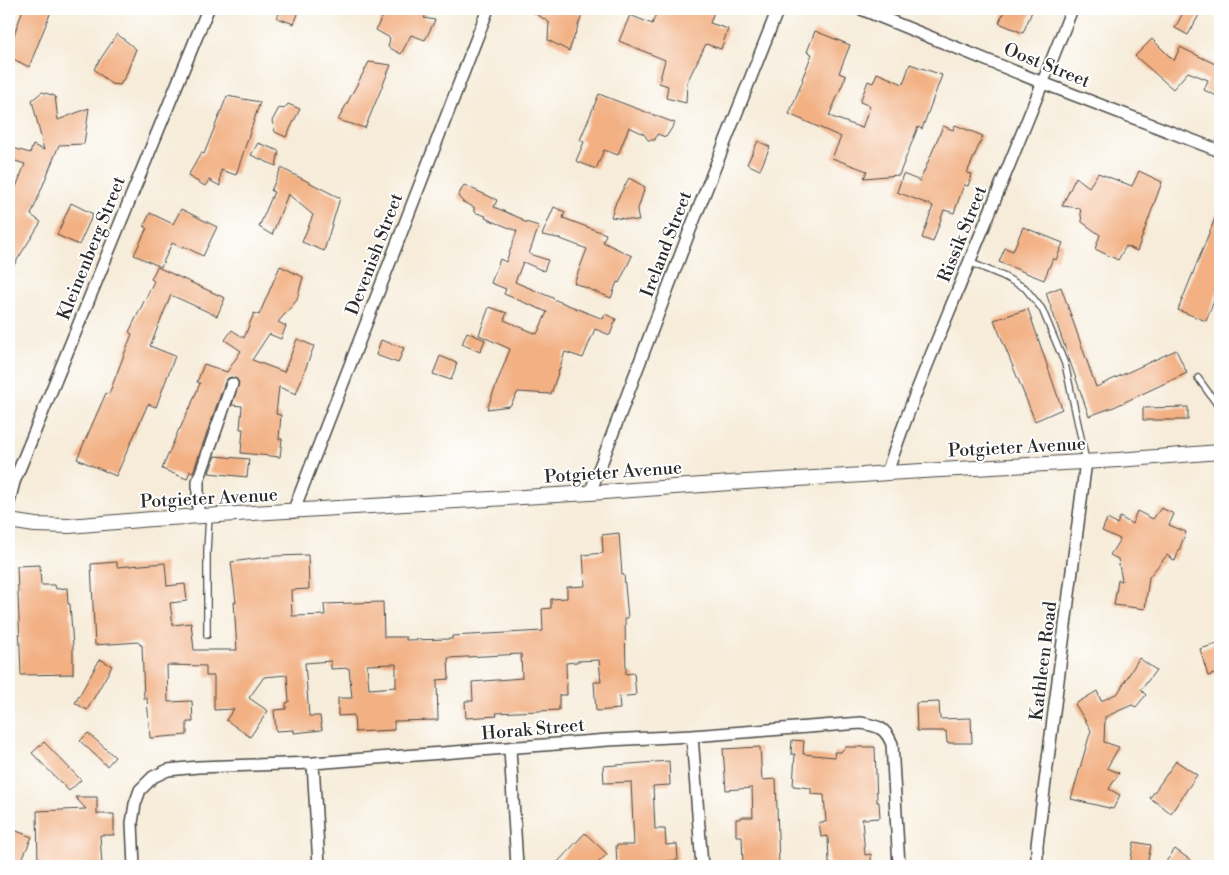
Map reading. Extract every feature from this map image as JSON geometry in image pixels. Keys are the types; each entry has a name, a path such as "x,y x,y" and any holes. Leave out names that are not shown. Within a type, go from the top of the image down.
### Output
{"street":[{"name":"Kleinenberg Street","path":"9,502 18,472 208,9"},
{"name":"Devenish Street","path":"294,512 488,9"},
{"name":"Ireland Street","path":"590,493 690,230 778,9"},
{"name":"Oost Street","path":"861,9 1220,152"},
{"name":"Rissik Street","path":"887,473 901,431 1072,9"},
{"path":"204,517 198,481 232,384"},
{"name":"Potgieter Avenue","path":"9,521 35,525 69,526 152,519 294,512 1220,452"},
{"name":"Kathleen Road","path":"1037,866 1037,845 1086,461"},
{"name":"Horak Street","path":"134,866 132,823 134,804 145,784 153,777 168,770 198,767 313,763 861,723 884,730 892,744 899,866"},
{"path":"692,736 702,866"},
{"path":"510,749 516,866"},
{"path":"313,763 319,866"}],"lane":[{"path":"969,262 1003,276 1025,288 1042,310 1065,364 1086,461"},
{"path":"1198,378 1216,403 1220,412"},
{"path":"204,517 208,551 207,635"}],"building":[{"path":"23,9 52,9 29,67 9,57 9,50"},
{"path":"281,9 300,9 294,24 277,18"},
{"path":"385,9 429,9 424,18 435,20 425,40 411,35 401,54 388,47 390,38 376,30"},
{"path":"528,9 571,9 582,15 569,51 548,40 549,22"},
{"path":"658,9 715,9 710,23 728,29 721,49 706,44 687,82 686,103 666,98 668,86 659,83 665,60 619,41 630,15 652,24"},
{"path":"1005,9 1033,9 1023,33 999,23"},
{"path":"1185,9 1199,15 1188,35 1175,28"},
{"path":"815,31 850,45 839,73 846,76 829,116 862,128 870,106 860,102 868,81 873,83 877,73 903,84 910,64 942,75 922,129 918,127 899,175 864,178 867,171 832,158 841,137 789,114 812,54 807,52"},
{"path":"117,34 136,49 120,85 111,84 94,69"},
{"path":"1152,39 1174,61 1180,47 1215,64 1220,52 1220,88 1217,96 1204,90 1208,80 1188,72 1173,89 1135,56"},
{"path":"369,62 391,65 365,128 338,120"},
{"path":"42,92 55,96 58,120 89,108 84,144 59,145 31,215 41,222 9,273 9,205 25,164 9,159 9,147 30,153 33,145 44,150 32,100"},
{"path":"599,94 675,123 666,137 657,134 655,140 648,140 644,134 629,127 618,155 604,150 596,169 576,161 584,142 580,140"},
{"path":"227,96 260,102 236,175 221,170 220,186 209,180 205,186 188,176 201,153 204,154"},
{"path":"288,104 300,109 286,137 275,132 272,121 279,108 284,109"},
{"path":"955,125 983,136 967,173 972,174 968,186 964,185 954,213 944,210 933,242 922,238 933,206 897,192 903,174 920,181 943,126 953,130"},
{"path":"758,141 770,147 760,170 747,164"},
{"path":"258,143 279,151 276,166 251,155"},
{"path":"281,168 340,198 324,251 302,242 313,215 288,194 272,235 259,227 274,192 271,191"},
{"path":"1139,171 1162,182 1137,251 1126,246 1118,260 1095,249 1100,235 1082,222 1080,208 1062,206 1076,177 1089,187 1098,173 1132,186"},
{"path":"629,178 645,187 637,212 639,221 611,217 616,202"},
{"path":"464,185 497,200 494,207 522,219 522,221 539,226 529,254 548,260 544,271 523,262 515,282 603,319 605,314 616,319 610,335 595,329 583,358 565,352 551,394 518,392 510,406 487,409 510,349 479,335 489,307 507,313 504,320 537,334 547,312 504,294 506,289 491,283 500,259 506,262 517,231 474,212 474,207 463,202 458,196"},
{"path":"71,203 93,214 79,245 57,235"},
{"path":"1220,206 1220,286 1206,321 1178,310"},
{"path":"554,207 565,212 563,218 606,234 603,242 632,256 619,283 617,282 611,298 574,283 587,249 558,238 542,235"},
{"path":"181,209 217,227 203,256 172,243 161,267 134,255 147,228 144,226 150,213 173,224"},
{"path":"1023,227 1063,243 1056,260 1053,258 1044,280 999,262 1005,248 1013,251"},
{"path":"280,266 303,277 297,300 278,322 286,326 281,339 269,334 252,360 284,372 297,339 314,346 296,394 279,387 276,414 281,415 279,439 282,439 280,457 241,453 243,429 240,429 242,406 232,405 239,383 237,379 231,377 225,382 193,472 190,471 187,479 162,469 200,383 197,382 204,364 227,372 241,351 225,340 232,330 244,338 254,313 259,315"},
{"path":"157,267 225,298 217,316 171,295 150,346 175,356 156,407 148,404 116,476 77,459 106,393 109,394 132,334 129,332 154,281 151,279"},
{"path":"1061,287 1096,387 1176,350 1187,373 1114,407 1089,416 1046,293"},
{"path":"1028,309 1062,409 1035,421 994,320"},
{"path":"467,332 485,340 480,352 462,344"},
{"path":"381,340 404,348 398,363 376,355"},
{"path":"440,356 457,363 451,380 433,374"},
{"path":"1188,407 1188,420 1143,420 1143,408"},
{"path":"215,456 249,459 247,477 209,473"},
{"path":"1161,508 1174,514 1169,525 1186,532 1175,561 1167,555 1149,577 1145,609 1114,605 1118,580 1122,581 1118,559 1110,555 1120,539 1102,531 1107,519 1117,524 1120,517 1132,524 1137,511 1153,519"},
{"path":"619,533 622,575 624,575 628,618 625,618 626,674 634,673 636,695 619,697 620,709 596,711 594,682 601,682 599,660 577,661 566,663 567,695 559,695 559,710 496,713 497,716 466,718 465,701 473,701 472,682 522,678 521,654 448,658 449,679 437,680 438,720 394,721 394,730 355,732 354,715 338,716 338,698 352,698 349,668 331,669 331,661 305,663 309,716 320,716 322,730 294,733 294,730 276,731 274,710 286,709 286,703 289,702 287,675 264,677 249,698 268,711 250,737 226,720 234,709 214,710 214,676 206,676 206,666 167,665 168,702 192,701 193,722 187,722 187,735 150,738 147,698 144,699 142,645 139,642 95,645 91,564 117,562 117,567 165,563 167,586 185,584 187,601 170,603 173,625 191,623 194,650 237,650 234,602 236,602 231,562 276,556 308,555 309,589 291,590 292,616 325,615 324,604 383,602 384,637 406,637 406,640 452,639 452,636 543,631 542,609 551,608 551,599 567,598 567,587 585,586 583,555 603,553 602,535","holes":["396,664 396,687 369,689 367,665"]},
{"path":"40,565 41,585 55,585 56,589 67,588 73,647 73,674 21,675 17,566"},
{"path":"1220,643 1220,672 1208,676 1200,649"},
{"path":"1139,658 1156,670 1141,690 1146,695 1136,707 1132,705 1105,717 1104,742 1119,747 1107,768 1119,773 1109,789 1120,795 1113,809 1071,799 1091,730 1075,704 1097,691 1101,701 1118,693"},
{"path":"100,659 112,666 87,710 75,703"},
{"path":"939,702 940,719 971,718 972,743 947,743 946,731 917,731 916,703"},
{"path":"88,733 115,757 107,766 80,741"},
{"path":"792,740 804,741 803,754 835,757 834,752 841,752 845,747 875,747 877,802 879,802 880,818 862,819 865,855 871,854 871,866 832,866 829,863 828,836 821,837 819,822 826,822 824,795 811,794 811,788 793,786 795,754 791,754"},
{"path":"44,742 81,780 69,791 32,753"},
{"path":"760,747 762,780 776,779 779,866 743,866 742,836 736,836 736,819 753,817 752,788 726,790 723,749"},
{"path":"669,761 670,785 653,786 655,829 665,829 666,845 677,844 678,860 667,861 667,866 617,866 616,845 634,845 631,782 604,783 603,766"},
{"path":"1176,761 1197,775 1171,813 1150,798"},
{"path":"75,797 97,797 97,814 114,814 114,835 100,835 102,866 38,866 37,811 86,809"},
{"path":"9,828 32,837 19,866 9,866"},
{"path":"585,833 607,854 595,866 554,866"},
{"path":"1134,842 1151,845 1147,866 1130,864"},
{"path":"1175,849 1199,866 1163,866"}]}
